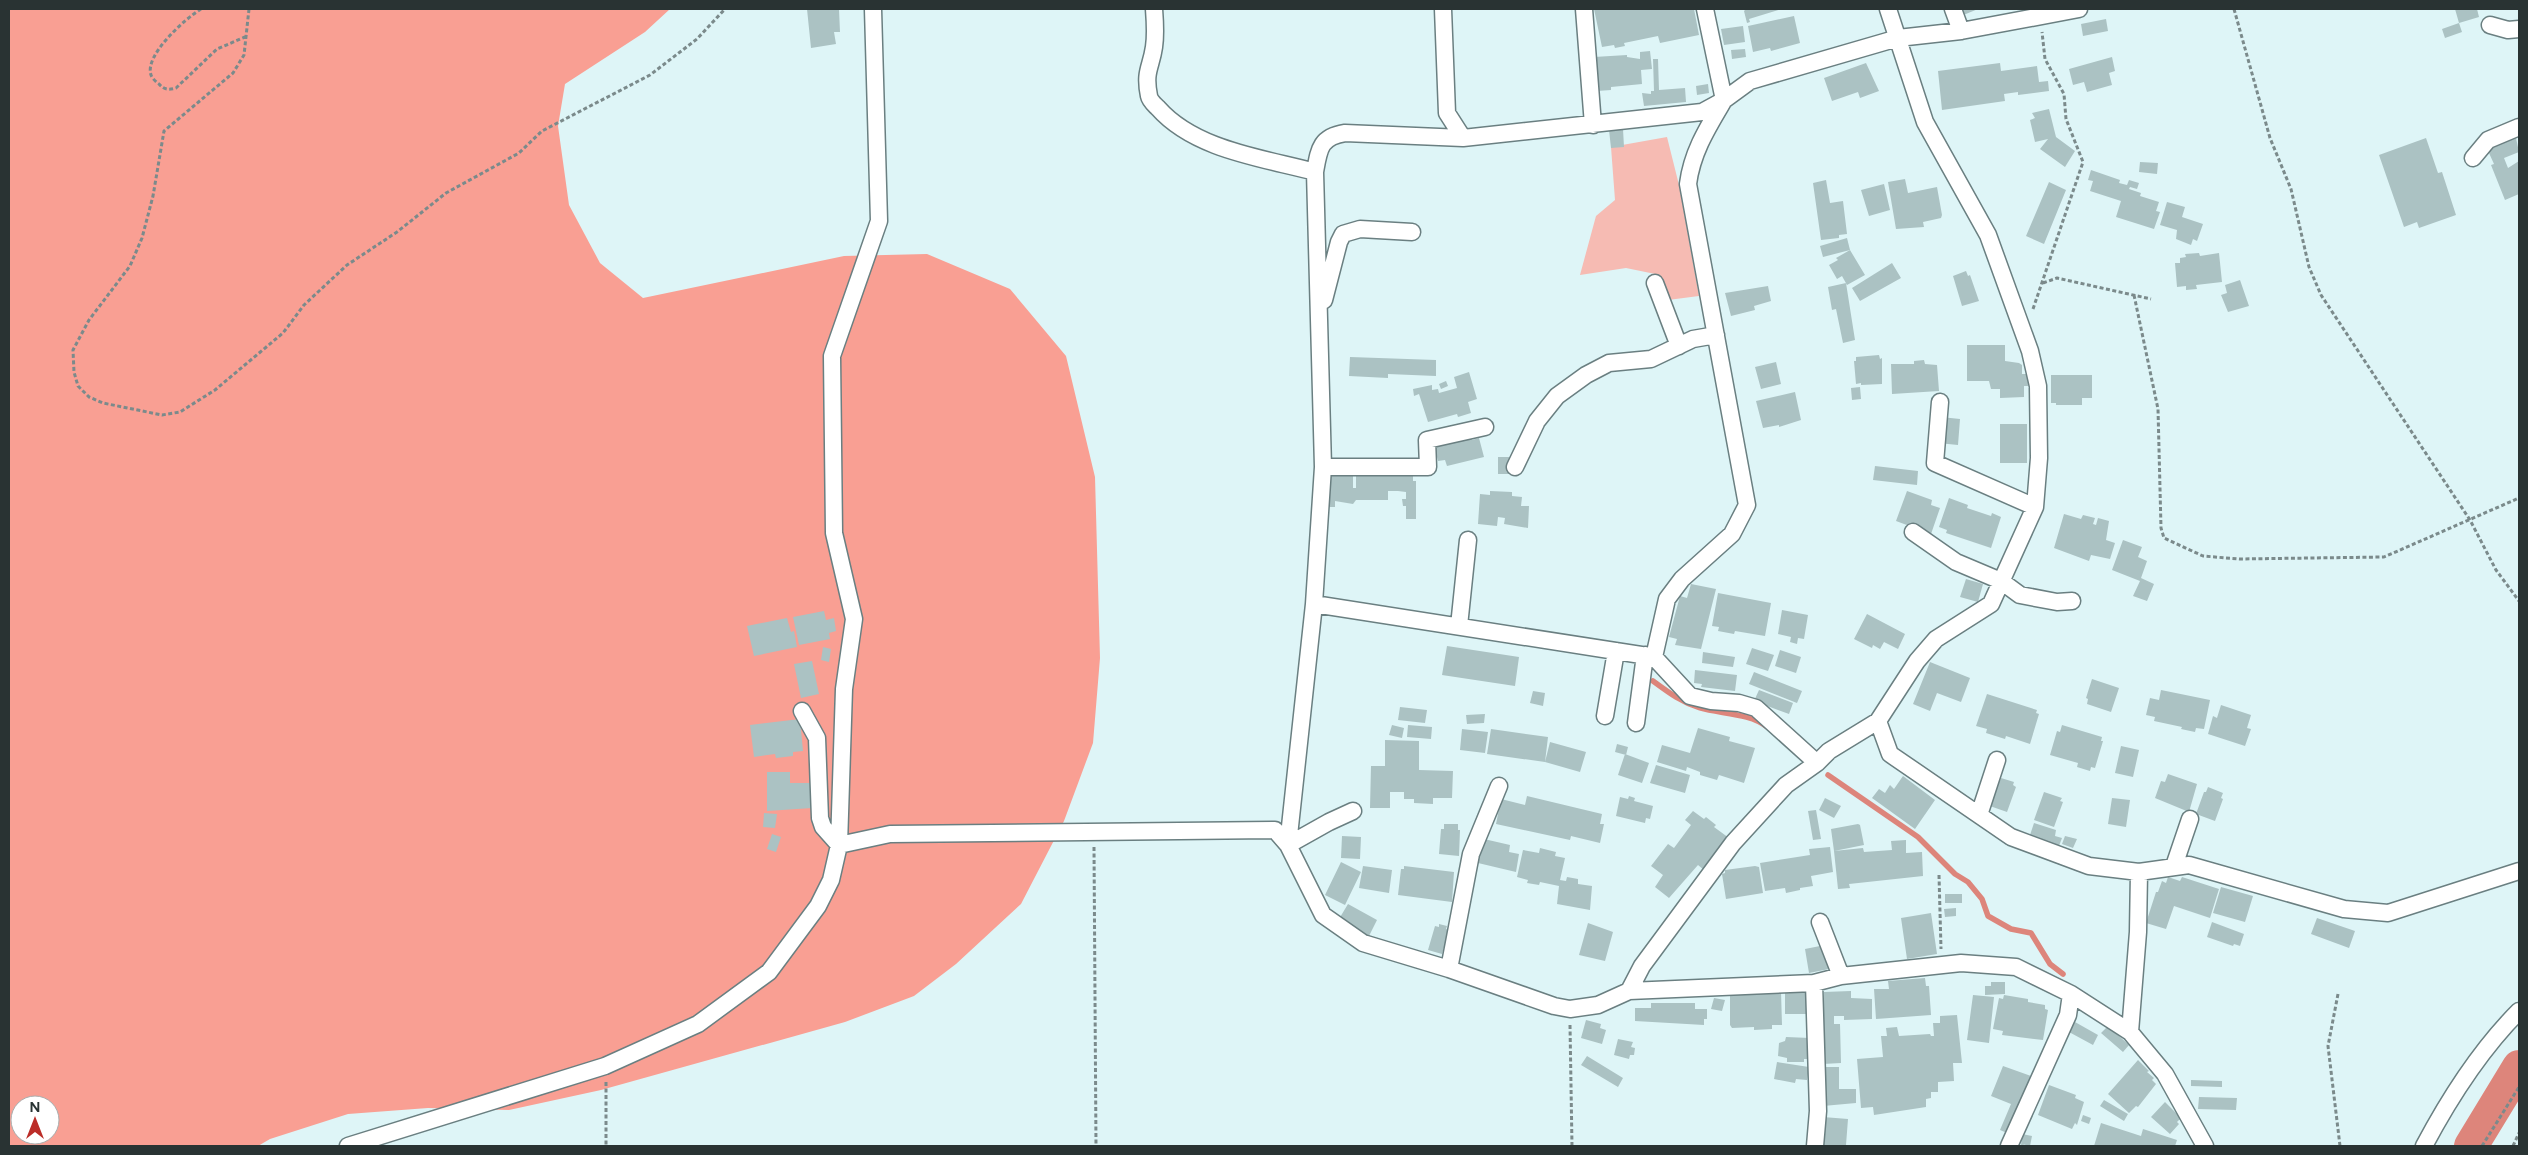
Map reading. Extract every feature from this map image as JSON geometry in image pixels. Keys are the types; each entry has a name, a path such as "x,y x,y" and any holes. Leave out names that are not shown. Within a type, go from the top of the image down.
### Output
{"street":[{"path":"348,1146 605,1066 698,1024 769,972 818,906 831,880 840,845 844,689 854,619 834,533 832,356 879,221 873,9"},
{"path":"1154,9 1156,28 1154,49 1147,68 1149,99 1170,122 1198,138 1315,172"},
{"path":"1443,9 1447,113 1463,138"},
{"path":"1584,9 1593,125"},
{"path":"1636,723 1649,656 1667,599 1682,579 1732,534 1747,504 1688,184 1690,165 1701,140 1724,100 1706,9"},
{"path":"1629,991 1642,966 1733,843 1786,785 1818,763 1829,751 1878,721 1916,661 1936,640 1991,604 2035,507 2039,458 2038,386 2021,325 1988,235 1925,122 1888,9"},
{"path":"1953,9 1962,31"},
{"path":"1288,845 1314,604 1323,466 1317,304 1315,172 1320,148 1331,136 1345,133 1463,138 1702,112 1724,100 1750,81 1898,38 1962,31 2079,9"},
{"path":"2490,25 2508,30 2519,29"},
{"path":"2473,158 2488,140 2519,127"},
{"path":"1317,304 1324,300 1339,242 1343,234 1360,229 1412,232"},
{"path":"1655,283 1679,346"},
{"path":"1515,467 1537,421 1557,396 1586,375 1609,363 1651,359 1693,338 1716,335"},
{"path":"1940,402 1935,463 2035,507"},
{"path":"1323,466 1428,467 1427,440 1485,427"},
{"path":"1914,532 1956,562 2001,580 2020,595 2057,602 2072,601"},
{"path":"1459,626 1468,540"},
{"path":"1314,604 1649,656 1690,696 1710,701 1739,703 1756,708 1818,763"},
{"path":"1605,716 1616,651"},
{"path":"802,711 817,738 820,818 824,827 840,845"},
{"path":"1878,721 1890,754 2011,837 2090,866 2139,872 2189,865 2344,909 2388,913 2519,871"},
{"path":"1979,815 1997,760"},
{"path":"1449,969 1471,854 1499,786"},
{"path":"1288,845 1329,822 1353,812"},
{"path":"2174,866 2190,819"},
{"path":"840,845 890,834 1275,830 1288,845 1323,915 1363,943 1449,969 1570,1010 1598,1005 1629,991 1814,983 1841,976 1962,963 2016,967 2071,994 2130,1032 2166,1074 2205,1146"},
{"path":"2130,1032 2138,932 2139,872"},
{"path":"1820,922 1841,976"},
{"path":"1814,983 1818,1112 1815,1146"},
{"path":"2009,1146 2068,1014 2071,994"},
{"path":"2424,1146 2470,1069 2494,1035 2519,1011"}],"path":[{"path":"201,9 186,18 155,54 150,64 151,76 162,88 169,90 176,88 217,49 246,37"},
{"path":"249,9 244,55 233,73 164,131 153,196 142,238 130,266 89,320 73,350 74,372 78,386 89,397 103,403 162,415 180,412 215,390 283,332 304,305 348,265 397,232 446,192 519,153 542,131 650,75 697,39 725,9"},
{"path":"2234,9 2270,138 2291,189 2309,267 2321,296 2470,520 2496,570 2519,601"},
{"path":"2021,325 2030,318 2083,162 2066,119 2064,94 2045,58 2041,16"},
{"path":"2042,283 2057,278 2152,299"},
{"path":"2134,294 2158,408 2161,528 2164,538 2203,556 2239,559 2384,557 2519,498"},
{"path":"1094,831 1096,1146"},
{"path":"1939,875 1942,965"},
{"path":"2338,994 2328,1046 2340,1146"},
{"path":"1570,1010 1572,1146"},
{"path":"605,1066 606,1146"},
{"path":"2482,1146 2519,1087"},
{"path":"2513,1146 2519,1133"}],"shaded area":[{"path":"9,9 670,9 645,32 565,84 558,126 569,205 600,263 643,298 844,256 927,254 1010,289 1066,356 1095,477 1100,658 1093,743 1064,821 1021,904 956,964 914,996 845,1022 601,1090 509,1110 428,1108 348,1114 270,1139 258,1146 9,1146"},
{"path":"1667,137 1679,185 1699,296 1668,300 1660,275 1626,268 1580,275 1596,216 1615,200 1611,147"}],"building":[{"path":"807,9 839,9 840,32 834,32 836,44 811,48"},
{"path":"1594,9 1694,9 1699,35 1660,43 1658,36 1624,43 1625,46 1615,48 1614,45 1602,47"},
{"path":"1746,9 1782,9 1749,19 1750,22 1747,23 1744,11"},
{"path":"1958,9 1978,9 1961,16"},
{"path":"2455,9 2477,9 2479,17 2459,23"},
{"path":"1794,16 1800,43 1771,51 1770,48 1753,52 1748,26"},
{"path":"2106,19 2108,31 2083,36 2081,24"},
{"path":"2459,23 2462,32 2445,38 2442,29"},
{"path":"1743,26 1745,42 1724,45 1721,29"},
{"path":"1745,49 1746,57 1732,59 1731,50"},
{"path":"1650,51 1652,69 1641,70 1642,84 1611,87 1611,90 1597,91 1594,57 1627,55 1627,57 1640,59 1640,52"},
{"path":"2112,57 2115,71 2109,73 2112,85 2087,92 2084,82 2073,85 2069,69"},
{"path":"1653,59 1658,59 1659,90 1685,88 1686,102 1644,106 1642,93 1651,94 1651,91 1654,91"},
{"path":"1866,63 1879,91 1860,98 1858,92 1832,101 1824,78"},
{"path":"2000,63 2001,71 2037,66 2039,82 2048,81 2049,91 2018,95 2018,92 2004,94 2005,101 1942,110 1938,71"},
{"path":"1708,84 1709,93 1697,95 1696,86"},
{"path":"2049,109 2056,137 2075,151 2065,167 2040,149 2048,139 2035,142 2030,120 2035,118 2032,113"},
{"path":"1623,129 1624,147 1611,148 1609,130"},
{"path":"2426,138 2438,173 2442,172 2456,215 2419,228 2417,222 2404,227 2379,155"},
{"path":"2516,138 2519,152 2504,158 2508,168 2519,161 2519,194 2505,200 2491,165 2494,164 2489,153 2490,148"},
{"path":"2140,162 2158,163 2157,174 2139,172"},
{"path":"2091,170 2120,180 2119,183 2127,185 2129,180 2139,183 2137,189 2130,187 2129,189 2141,193 2140,196 2159,202 2156,211 2160,212 2154,229 2116,217 2121,201 2090,191 2093,181 2088,180"},
{"path":"1905,179 1908,193 1937,187 1941,218 1923,222 1924,227 1896,229 1888,182"},
{"path":"1826,180 1830,203 1843,201 1847,234 1839,235 1839,238 1821,240 1813,183"},
{"path":"2049,182 2066,190 2044,244 2026,236"},
{"path":"1884,184 1890,210 1869,216 1861,190"},
{"path":"2167,202 2185,207 2182,217 2203,224 2197,241 2193,239 2191,245 2176,239 2177,230 2160,225"},
{"path":"1847,238 1850,250 1823,257 1820,246"},
{"path":"1850,250 1865,275 1847,285 1842,276 1837,279 1829,265 1838,260 1836,258"},
{"path":"2199,253 2200,256 2219,253 2222,282 2196,285 2197,289 2186,290 2186,286 2177,287 2175,263 2180,263 2180,258 2186,257 2185,254"},
{"path":"1892,263 1901,278 1860,301 1852,288"},
{"path":"1966,271 1968,276 1970,275 1979,301 1962,306 1953,276"},
{"path":"2240,280 2249,306 2228,312 2221,295 2227,293 2225,285"},
{"path":"1846,283 1855,340 1843,343 1836,309 1832,310 1828,287"},
{"path":"1768,286 1771,301 1754,306 1755,310 1731,316 1725,293"},
{"path":"1967,345 2005,345 2005,361 2019,363 2022,365 2022,374 2028,374 2028,386 2024,386 2024,397 2000,398 2000,389 1991,389 1989,381 1967,381"},
{"path":"1879,355 1880,359 1882,358 1882,384 1856,384 1854,361 1856,361 1856,357"},
{"path":"1350,357 1436,360 1436,376 1388,374 1388,378 1349,376"},
{"path":"1924,360 1925,364 1937,365 1939,391 1892,394 1891,364 1914,364 1914,361"},
{"path":"1776,362 1781,384 1761,389 1755,367"},
{"path":"1469,372 1477,399 1468,402 1471,413 1458,417 1457,414 1428,422 1419,394 1414,396 1413,389 1432,385 1432,390 1438,389 1439,393 1457,388 1454,377"},
{"path":"2051,375 2092,375 2092,398 2082,398 2082,405 2056,405 2056,403 2051,403"},
{"path":"1446,381 1448,386 1441,389 1439,384"},
{"path":"1860,387 1861,399 1852,400 1851,388"},
{"path":"1795,392 1801,420 1779,427 1779,425 1763,428 1756,401"},
{"path":"1941,417 1960,419 1958,445 1938,443"},
{"path":"2000,424 2027,424 2027,463 2000,463"},
{"path":"1471,437 1472,440 1479,438 1484,457 1447,466 1445,460 1438,461 1434,445"},
{"path":"1498,457 1509,457 1509,474 1498,474"},
{"path":"1875,466 1918,471 1917,485 1873,480"},
{"path":"1413,473 1413,481 1416,481 1416,519 1406,519 1406,506 1403,506 1402,499 1406,499 1406,492 1388,491 1388,500 1356,500 1353,504 1335,501 1335,507 1329,507 1330,474 1353,474 1353,488 1356,488 1356,474"},
{"path":"1490,491 1512,492 1512,496 1522,497 1521,506 1529,506 1528,528 1504,524 1505,518 1498,517 1497,526 1478,524 1480,494 1490,495"},
{"path":"1907,491 1932,500 1931,505 1940,508 1931,534 1896,521"},
{"path":"1949,498 1968,505 1967,508 1991,516 1992,513 2001,517 1991,548 1946,533 1947,530 1939,527"},
{"path":"2064,514 2081,519 2083,515 2095,518 2093,524 2096,525 2098,518 2109,521 2106,540 2115,543 2110,559 2091,555 2089,561 2054,548"},
{"path":"2123,540 2142,547 2138,557 2147,561 2141,578 2154,584 2147,601 2133,596 2140,581 2112,570"},
{"path":"1966,579 1983,584 1978,602 1960,597"},
{"path":"1691,584 1716,589 1701,649 1675,645 1677,639 1669,637 1680,596 1687,598"},
{"path":"1718,593 1771,603 1765,636 1735,631 1734,634 1718,631 1719,627 1712,626"},
{"path":"1782,610 1808,615 1804,639 1798,638 1797,644 1790,642 1791,637 1778,634"},
{"path":"824,611 826,620 834,618 836,631 829,633 830,639 799,645 793,617"},
{"path":"1867,614 1905,634 1898,649 1884,642 1880,649 1873,645 1872,648 1854,639"},
{"path":"787,618 791,632 794,631 797,647 754,656 747,626"},
{"path":"1447,646 1519,657 1515,686 1442,675"},
{"path":"823,647 831,649 829,662 821,660"},
{"path":"1752,648 1774,655 1768,671 1746,664"},
{"path":"1780,650 1801,657 1796,673 1775,666"},
{"path":"1703,652 1735,657 1733,667 1702,663"},
{"path":"812,661 819,694 801,698 794,664"},
{"path":"1930,662 1970,678 1961,702 1937,693 1930,711 1913,704"},
{"path":"1695,670 1737,675 1735,691 1701,687 1702,684 1694,683"},
{"path":"1754,672 1802,691 1797,703 1749,684"},
{"path":"2092,679 2119,688 2111,712 2087,704 2088,699 2086,698"},
{"path":"1759,690 1793,703 1789,714 1754,701"},
{"path":"2161,690 2210,700 2204,729 2196,728 2195,732 2181,729 2182,727 2154,721 2155,717 2146,715 2150,698 2159,700"},
{"path":"1533,691 1545,693 1543,706 1530,703"},
{"path":"1987,694 2037,710 2036,713 2039,714 2030,744 2006,736 2005,739 1986,733 1987,729 1976,726"},
{"path":"2221,705 2251,715 2247,728 2251,729 2245,746 2208,734 2213,716 2217,718"},
{"path":"1400,707 1427,710 1425,723 1398,720"},
{"path":"1485,714 1484,723 1467,724 1466,715"},
{"path":"800,719 803,751 793,752 793,756 776,758 775,754 754,757 750,725"},
{"path":"1392,725 1404,728 1402,738 1389,735"},
{"path":"1408,725 1432,727 1431,739 1407,737"},
{"path":"2062,725 2102,737 2101,741 2103,741 2095,768 2091,767 2090,771 2077,767 2078,763 2050,755 2057,731 2060,732"},
{"path":"1698,728 1730,737 1729,741 1755,748 1744,783 1719,775 1717,780 1700,775 1700,772 1687,767 1686,771 1657,762 1662,745 1690,753"},
{"path":"1462,729 1488,732 1485,753 1460,750"},
{"path":"1491,729 1548,737 1545,762 1487,754"},
{"path":"1385,740 1419,741 1419,770 1453,771 1452,798 1433,798 1433,804 1414,803 1414,799 1404,799 1404,792 1390,792 1390,808 1370,808 1371,766 1385,766"},
{"path":"1550,742 1586,752 1580,772 1545,762"},
{"path":"1617,744 1628,747 1626,755 1615,752"},
{"path":"2121,746 2139,750 2133,777 2115,773"},
{"path":"1625,754 1649,763 1642,783 1618,775"},
{"path":"1656,765 1690,775 1685,793 1650,783"},
{"path":"767,772 790,772 790,783 812,783 812,808 767,811"},
{"path":"2168,774 2197,784 2189,812 2155,798 2161,781 2165,782"},
{"path":"1903,776 1935,800 1915,829 1872,798 1879,789 1885,793 1890,785 1894,789"},
{"path":"2001,778 2014,782 2013,785 2016,787 2007,812 1987,805 1996,780 2000,781"},
{"path":"2208,787 2223,793 2221,798 2223,799 2215,821 2196,814 2204,792 2206,792"},
{"path":"2044,792 2062,798 2060,801 2063,802 2054,827 2034,820"},
{"path":"1527,796 1602,814 1600,824 1604,824 1600,843 1571,836 1570,840 1496,824 1501,799 1525,805"},
{"path":"1629,796 1635,798 1634,801 1653,806 1650,819 1646,818 1645,823 1616,816 1620,797 1628,799"},
{"path":"1825,798 1841,806 1834,818 1819,810"},
{"path":"2112,798 2130,800 2126,827 2108,824"},
{"path":"1816,810 1821,839 1813,840 1808,811"},
{"path":"1693,811 1704,819 1706,817 1716,825 1714,827 1729,838 1704,870 1698,865 1669,898 1655,887 1663,875 1651,866 1668,844 1674,848 1691,825 1685,820"},
{"path":"764,813 777,814 775,828 763,827"},
{"path":"2034,823 2056,830 2055,836 2062,838 2059,846 2030,835"},
{"path":"1444,824 1458,824 1458,830 1460,830 1459,856 1439,854 1441,829 1444,829"},
{"path":"1860,825 1864,845 1834,851 1831,829"},
{"path":"772,834 781,837 776,852 767,849"},
{"path":"1342,836 1361,837 1360,859 1341,858"},
{"path":"2065,836 2077,839 2073,848 2062,844"},
{"path":"1484,839 1510,845 1509,852 1519,854 1516,872 1478,863"},
{"path":"1906,840 1906,853 1922,852 1923,876 1849,884 1850,888 1838,889 1834,851 1863,848 1864,852 1892,850 1891,841"},
{"path":"1830,847 1833,872 1811,876 1813,886 1786,893 1785,888 1765,891 1760,863 1810,855 1809,849"},
{"path":"1540,848 1556,852 1555,856 1565,858 1560,880 1566,881 1567,877 1578,879 1578,884 1592,886 1590,910 1557,904 1559,886 1540,882 1539,885 1527,883 1528,880 1517,877 1523,850 1539,853"},
{"path":"1341,862 1361,872 1345,905 1325,895"},
{"path":"1363,866 1392,870 1389,893 1359,888"},
{"path":"1404,866 1454,872 1452,902 1398,895 1401,869 1404,869"},
{"path":"1759,867 1763,893 1726,899 1722,874 1725,873 1725,870"},
{"path":"2168,877 2180,881 2182,877 2219,889 2210,918 2174,906 2166,929 2146,923 2156,892 2158,892 2162,881 2166,883"},
{"path":"2221,887 2253,896 2245,922 2213,913"},
{"path":"1945,894 1962,894 1962,903 1945,903"},
{"path":"1348,904 1377,920 1369,936 1339,919"},
{"path":"1956,908 1956,916 1945,917 1944,909"},
{"path":"1931,913 1937,954 1907,959 1901,918"},
{"path":"2317,918 2355,931 2349,948 2311,934"},
{"path":"2212,922 2244,934 2240,946 2234,944 2233,946 2207,937"},
{"path":"1588,923 1613,932 1605,961 1579,955"},
{"path":"1439,924 1447,926 1446,929 1449,930 1442,954 1428,950 1435,926 1439,927"},
{"path":"1825,945 1829,969 1809,973 1805,949"},
{"path":"1925,978 1926,986 1929,986 1931,1015 1876,1019 1874,989 1889,989 1888,981"},
{"path":"1991,982 2005,982 2005,994 1985,995 1985,986 1991,986"},
{"path":"1781,991 1782,1025 1772,1025 1772,1029 1754,1030 1754,1027 1732,1028 1730,1025 1730,995"},
{"path":"1851,991 1851,998 1872,999 1872,1019 1844,1020 1844,1016 1834,1016 1834,1024 1840,1024 1841,1063 1823,1064 1824,992"},
{"path":"1785,992 1811,992 1811,1014 1785,1014"},
{"path":"1973,995 1994,997 1989,1043 1967,1040"},
{"path":"2004,995 2028,999 2028,1002 2045,1005 2045,1009 2048,1010 2043,1040 2002,1035 2003,1031 1993,1029 1999,998 2003,999"},
{"path":"1714,998 1725,1000 1722,1011 1711,1009"},
{"path":"1651,1003 1695,1003 1695,1009 1707,1009 1707,1019 1704,1019 1704,1025 1635,1021 1635,1008 1651,1008"},
{"path":"1957,1015 1962,1063 1953,1063 1954,1081 1938,1082 1938,1092 1931,1092 1931,1098 1926,1099 1926,1107 1874,1115 1873,1107 1861,1108 1857,1059 1883,1057 1881,1036 1887,1036 1886,1028 1897,1027 1899,1036 1930,1034 1934,1036 1933,1023 1940,1023 1940,1016"},
{"path":"1586,1020 1601,1024 1600,1028 1606,1030 1602,1044 1581,1038"},
{"path":"2075,1022 2098,1035 2093,1045 2069,1032"},
{"path":"2108,1026 2129,1045 2123,1052 2101,1033"},
{"path":"1786,1037 1810,1038 1810,1059 1804,1059 1804,1062 1787,1062 1787,1058 1778,1056 1779,1043 1785,1041"},
{"path":"1618,1039 1633,1042 1631,1047 1635,1048 1634,1055 1630,1055 1629,1059 1614,1055"},
{"path":"1587,1056 1623,1078 1618,1087 1581,1065"},
{"path":"2138,1060 2149,1071 2147,1072 2154,1078 2152,1080 2156,1084 2138,1107 2136,1106 2129,1113 2108,1094"},
{"path":"1777,1062 1809,1067 1807,1080 1796,1079 1795,1083 1774,1079"},
{"path":"2003,1066 2031,1076 2007,1133 2000,1130 2011,1104 1991,1096"},
{"path":"1822,1067 1839,1067 1839,1089 1856,1089 1856,1103 1823,1106"},
{"path":"2191,1080 2222,1081 2222,1087 2191,1086"},
{"path":"2049,1085 2076,1095 2075,1098 2084,1102 2077,1125 2075,1123 2072,1129 2038,1115"},
{"path":"2199,1097 2237,1098 2236,1110 2198,1109"},
{"path":"2104,1100 2128,1114 2124,1121 2100,1106"},
{"path":"2165,1102 2181,1118 2177,1122 2179,1124 2170,1134 2151,1117"},
{"path":"2083,1115 2091,1118 2089,1124 2081,1121"},
{"path":"1823,1117 1848,1119 1846,1145 1850,1146 1820,1146"},
{"path":"2101,1123 2141,1136 2143,1129 2177,1140 2175,1146 2094,1146"},
{"path":"2022,1134 2032,1136 2030,1146 2022,1144 2027,1146 2021,1146"}],"waterway":[{"path":"1653,681 1693,706 1744,716 1767,727"},
{"path":"1828,775 1918,837 1955,874 1968,882 1982,899 1988,916 2011,929 2031,933 2050,964 2063,974"},
{"path":"2471,1146 2519,1067"}]}
